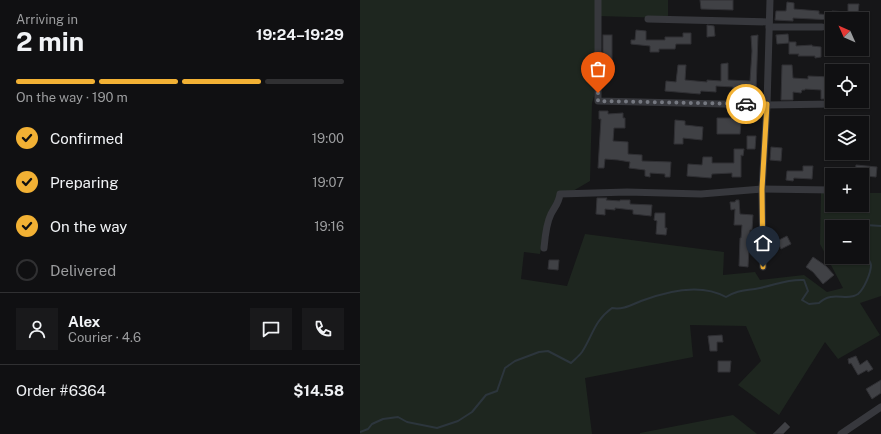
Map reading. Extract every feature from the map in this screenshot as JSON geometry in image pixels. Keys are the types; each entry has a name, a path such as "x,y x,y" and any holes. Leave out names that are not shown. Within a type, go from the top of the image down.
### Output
{"street":[{"path":"598,0 598,101 825,104"},
{"path":"763,267 762,189 767,104 770,0"},
{"path":"648,18 822,27"},
{"path":"544,248 546,232 551,214 559,202 560,194 627,192 701,194 762,189 825,190"},
{"path":"841,434 881,407"}],"shaded area":[{"path":"360,0 668,0 668,18 598,16 594,96 592,103 590,181 554,202 547,218 540,254 524,252 521,279 567,286 585,234 724,252 723,275 755,272 760,280 804,275 827,292 843,288 830,264 869,264 869,220 825,220 825,254 820,244 821,193 825,193 825,212 869,212 869,193 881,193 881,296 860,303 880,335 838,359 825,342 779,415 738,385 761,361 746,326 690,325 693,357 585,378 592,434 360,434"},
{"path":"733,415 757,434 640,434 640,433"}],"building":[{"path":"700,0 733,0 733,10 701,9"},
{"path":"787,2 794,3 794,9 819,11 819,14 825,14 825,20 793,18 793,21 775,20 776,11 786,11"},
{"path":"848,4 859,4 858,12 848,12"},
{"path":"707,25 714,26 715,36 707,37"},
{"path":"636,30 646,31 646,40 665,40 665,37 683,37 683,33 691,33 691,44 676,44 675,49 659,49 659,52 650,52 650,46 631,44 631,40 635,40"},
{"path":"788,34 789,43 777,44 776,35"},
{"path":"603,35 612,35 612,68 603,68"},
{"path":"758,35 756,91 758,91 758,99 748,99 748,94 732,93 733,87 716,86 716,92 701,91 700,94 665,91 666,81 676,82 678,65 686,65 685,80 707,82 707,80 721,81 721,64 728,63 728,80 750,81 752,51 751,36"},
{"path":"789,42 796,42 796,46 812,45 821,47 821,57 815,58 815,56 798,56 799,54 789,54"},
{"path":"782,65 792,65 793,78 808,79 808,76 825,77 825,99 821,99 821,90 805,89 802,90 801,93 793,92 793,100 781,100"},
{"path":"747,110 757,110 757,121 741,122 740,134 717,134 717,118 733,118 733,116 747,118"},
{"path":"599,111 608,111 608,114 623,113 623,118 625,118 625,128 614,128 613,141 628,142 628,154 642,155 642,161 671,162 670,177 665,177 665,174 650,173 650,177 645,176 645,170 629,168 630,162 618,160 605,159 604,168 598,168 601,119 599,119"},
{"path":"675,120 685,121 685,125 703,127 702,140 683,138 683,144 674,144"},
{"path":"747,136 756,136 755,149 747,149"},
{"path":"771,147 782,148 781,161 770,160"},
{"path":"734,149 744,149 743,156 741,155 741,177 732,177 732,173 712,174 711,178 687,176 688,164 702,165 703,157 712,157 712,163 734,163"},
{"path":"856,165 877,167 876,177 869,176 869,168 856,168"},
{"path":"803,166 813,166 812,179 794,178 793,181 786,180 787,171 803,171"},
{"path":"597,198 607,198 606,200 620,201 630,200 630,204 652,205 651,216 633,214 633,210 615,208 615,210 605,209 605,215 596,214"},
{"path":"736,200 739,200 740,214 753,215 752,230 750,230 748,267 739,266 742,225 734,225 735,209 731,210 730,202 735,202"},
{"path":"655,213 665,213 665,228 667,228 666,235 656,234 657,221 654,220"},
{"path":"787,236 791,244 781,249 777,241"},
{"path":"813,257 826,266 834,275 823,284 813,272 806,267"},
{"path":"549,260 559,260 558,270 548,269"},
{"path":"722,335 723,342 717,342 717,351 710,351 708,336"},
{"path":"856,356 860,365 867,360 873,369 868,372 867,370 858,375 851,363 849,364 848,359"},
{"path":"718,361 731,361 730,372 718,372"},
{"path":"881,380 881,393 872,399 866,389"},
{"path":"785,422 790,427 783,434 773,434"}],"waterway":[{"path":"869,225 881,226"},
{"path":"360,432 368,429 372,424 383,419 398,417 407,422 437,428 458,421 472,412 486,395 497,391 505,368 515,361 539,352 548,351 571,363 586,346 597,323 612,308 627,307 662,294 684,290 706,290 726,297 739,291 760,288 786,281 798,280 804,280 808,291 802,300 809,304 819,303 829,297 849,297 858,294 865,285 871,268 869,260"}],"way so far":[{"path":"598,93 598,101 746,104"}],"route":[{"path":"746,104 767,104 762,189 763,267"}]}
